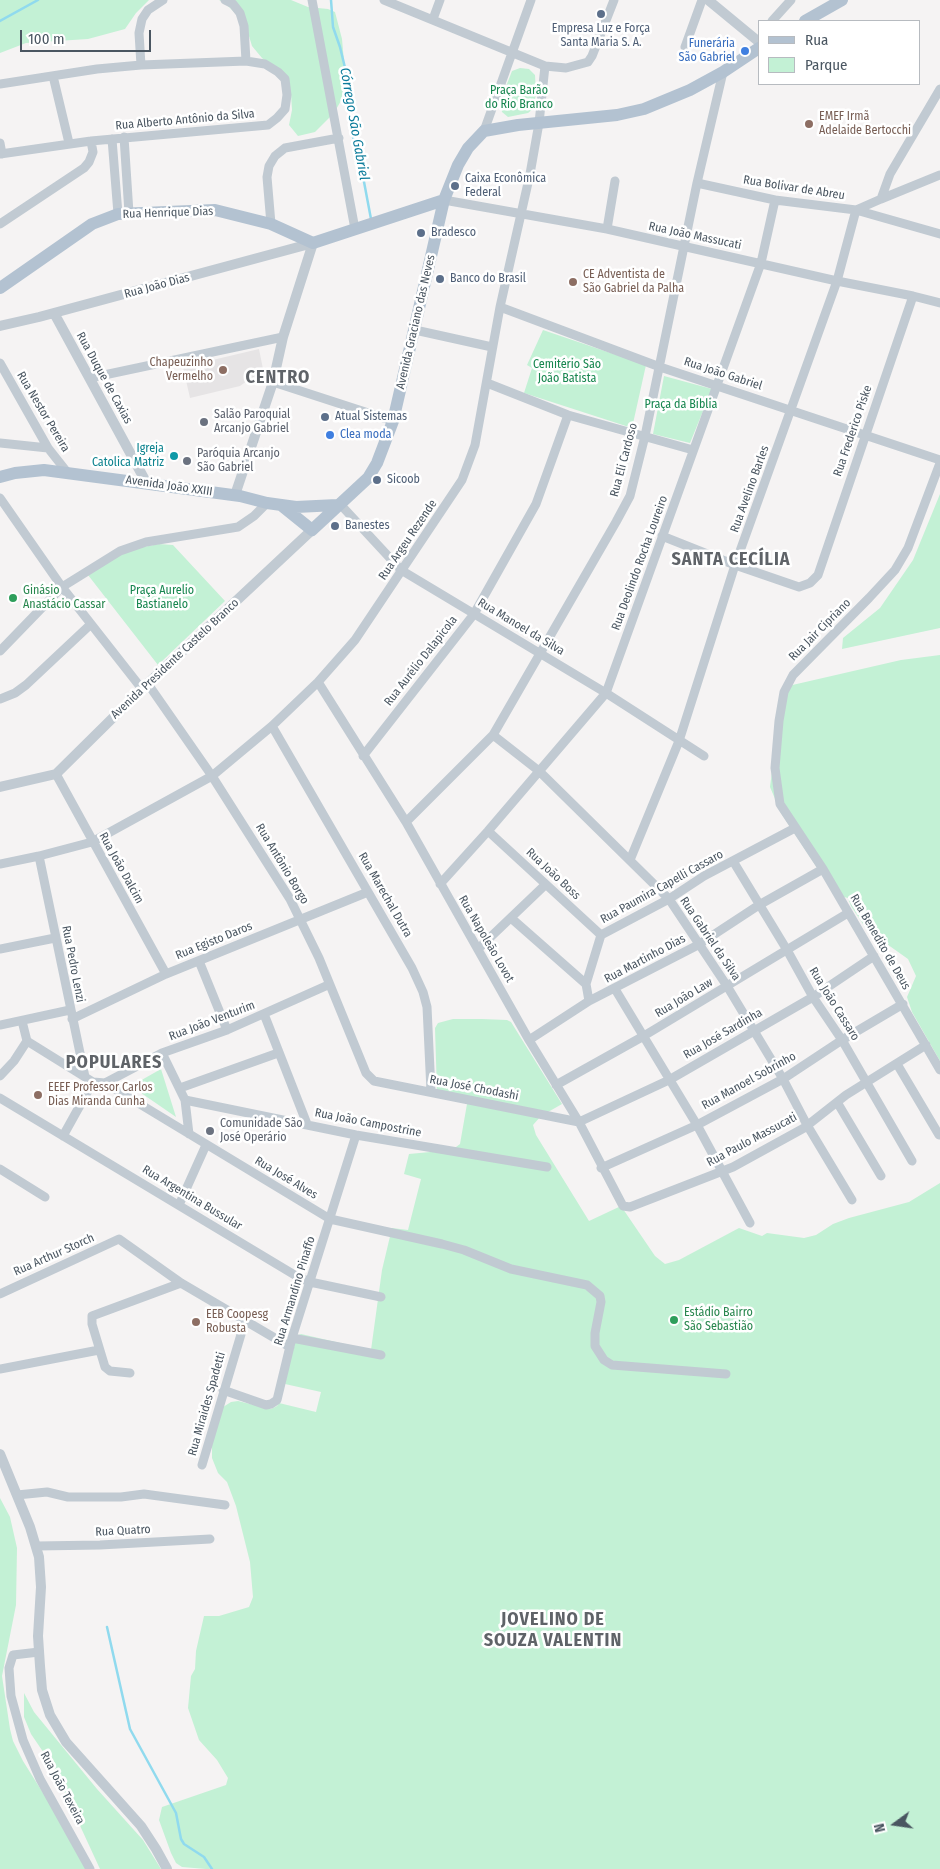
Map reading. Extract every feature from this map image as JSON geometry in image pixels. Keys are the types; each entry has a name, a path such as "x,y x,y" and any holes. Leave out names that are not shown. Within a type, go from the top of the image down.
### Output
{"main road":[{"path":"807,20 842,0"},
{"path":"484,131 617,115 644,109 690,90 724,72 758,42"},
{"name":"Avenida Graciano das Neves","path":"338,504 368,478 378,463 394,421 444,200 458,165 468,148 484,131"},
{"name":"Rua João Dias","path":"318,241 444,200"},
{"name":"Rua Henrique Dias","path":"0,288 92,224 123,213 215,210 271,224 318,241"},
{"name":"Avenida João XXIII","path":"0,477 14,473 44,470 235,495 281,505 308,508 338,504"},
{"name":"Avenida Presidente Castelo Branco","path":"312,530 338,504"},
{"path":"281,505 312,530"}],"street":[{"path":"141,65 140,33 142,18 148,10 163,0"},
{"path":"225,0 233,4 240,13 244,26 246,62"},
{"path":"312,0 355,229"},
{"path":"384,0 545,66 566,68 588,62 614,0"},
{"path":"433,19 440,0"},
{"path":"484,131 531,0"},
{"path":"685,48 702,0"},
{"path":"708,0 758,42"},
{"path":"773,20 791,0"},
{"name":"Rua Alberto Antônio da Silva","path":"0,84 97,69 141,65 246,62 265,64 285,79 287,95 284,108 277,118 268,125 68,143 1,154"},
{"path":"539,123 545,66"},
{"name":"Rua Eli Cardoso","path":"406,822 492,736 630,496 660,366 697,183 724,72"},
{"path":"53,76 68,143"},
{"path":"881,199 890,174 940,89"},
{"name":"Rua Argeu Rezende","path":"0,864 92,842 212,776 272,726 318,682 355,640 374,614 401,570 441,514 462,480 475,445 492,347 539,123"},
{"path":"123,213 124,137"},
{"path":"271,224 267,177 269,166 275,156 285,148 339,138"},
{"path":"112,139 123,213"},
{"path":"0,224 84,168 93,152 91,141"},
{"path":"0,143 1,154"},
{"name":"Rua Bolivar de Abreu","path":"697,183 775,200 856,210 940,175"},
{"path":"608,229 615,181"},
{"name":"Rua João Massucati","path":"444,200 608,229 940,303"},
{"name":"Rua Deolindo Rocha Loureiro","path":"440,884 606,694 761,263 775,200"},
{"path":"856,210 940,234"},
{"name":"Rua Avelino Barles","path":"630,860 679,741 735,565 838,281 856,210"},
{"path":"235,495 273,382 283,337 318,241"},
{"name":"Rua João Dias","path":"0,326 318,241"},
{"name":"Rua Frederico Piske","path":"735,565 799,587 810,583 818,576 913,296"},
{"name":"Rua João Gabriel","path":"500,307 660,366 940,461"},
{"name":"Rua Duque de Caxias","path":"54,313 146,482"},
{"path":"415,330 492,347"},
{"path":"90,378 283,337"},
{"name":"Rua Nestor Pereira","path":"0,363 48,448 67,472"},
{"path":"273,382 394,421"},
{"path":"487,383 568,415 693,450"},
{"name":"Rua Aurélio Dalapicola","path":"363,756 474,614 536,504 568,415"},
{"path":"0,443 48,448"},
{"name":"Rua Jair Cipriano","path":"795,828 780,804 774,768 784,692 794,675 895,570 908,548 940,461"},
{"name":"Rua Antônio Borgo","path":"0,498 62,587 145,687 212,776 285,890 318,958 366,1074"},
{"path":"0,651 62,587 120,550 133,545 238,527 254,516 267,503"},
{"name":"Rua Manoel da Silva","path":"338,504 401,570 540,653 704,756"},
{"name":"Avenida Presidente Castelo Branco","path":"56,774 145,687 312,530"},
{"path":"662,536 735,565"},
{"path":"0,699 15,693 26,685 91,624"},
{"name":"Rua Napoleão Lovot","path":"318,682 406,822 529,1040 579,1122 620,1202 625,1207 630,1207"},
{"name":"Rua Marechal Dutra","path":"272,726 412,968 423,992 427,1007 430,1091"},
{"name":"Rua Gabriel da Silva","path":"492,736 539,771 669,900 754,1030 807,1125 852,1200"},
{"path":"0,787 56,774"},
{"name":"Rua João Dalcim","path":"56,774 166,974"},
{"name":"Rua Paumira Capelli Cassaro","path":"589,1001 586,984 601,935 669,900 704,876 795,828"},
{"name":"Rua Benedito de Deus","path":"795,828 823,869 940,1070"},
{"name":"Rua João Boss","path":"488,831 601,935"},
{"name":"Rua Pedro Lenzi","path":"39,856 71,1015 89,1079"},
{"name":"Rua João Cassaro","path":"732,861 787,950 813,997 842,1040 912,1161"},
{"name":"Rua Martinho Dias","path":"529,1040 589,1001 698,945 759,904 823,869"},
{"path":"478,949 545,885"},
{"name":"Rua Egisto Daros","path":"0,1025 71,1015 166,974 368,892"},
{"name":"Rua João Law","path":"556,1085 642,1037 848,913"},
{"path":"511,918 586,984"},
{"path":"0,948 55,938"},
{"name":"Rua José Sardinha","path":"579,1122 669,1080 813,997 874,956"},
{"path":"199,961 226,1030"},
{"name":"Rua João Venturim","path":"105,1083 162,1053 226,1030 328,984"},
{"path":"615,989 642,1037 697,1125 750,1223"},
{"name":"Rua Manoel Sobrinho","path":"601,1168 697,1125 783,1079 842,1040 902,1004"},
{"path":"264,1014 307,1124"},
{"path":"0,1076 14,1061 28,1041 22,1021"},
{"name":"Rua José Alves","path":"28,1041 89,1079 105,1083 330,1219 464,1250 511,1270 587,1285 600,1296 601,1302 595,1333 595,1346 604,1360 612,1365 726,1374"},
{"name":"Rua Paulo Massucati","path":"630,1207 723,1171 807,1125 837,1102 926,1045"},
{"path":"162,1053 186,1100 189,1134"},
{"path":"180,1088 278,1053"},
{"path":"897,1064 939,1135"},
{"name":"Rua José Chodashi","path":"366,1074 374,1081 382,1083 579,1122"},
{"path":"64,1136 89,1079"},
{"name":"Rua Argentina Bussular","path":"0,1098 298,1277 310,1282 381,1297"},
{"name":"Rua João Campostrine","path":"186,1100 356,1134 547,1168"},
{"path":"837,1102 881,1176"},
{"name":"Rua Armandino Pinaffo","path":"223,1390 266,1405 275,1402 279,1395 291,1342 356,1134"},
{"path":"179,1205 206,1145"},
{"path":"0,1169 45,1197"},
{"name":"Rua Arthur Storch","path":"0,1294 119,1239 181,1283"},
{"path":"130,1373 108,1370 104,1365 92,1322 93,1315 181,1283 245,1322 291,1342 381,1355"},
{"name":"Rua Miraides Spadetti","path":"202,1465 245,1322"},
{"path":"0,1369 99,1350"},
{"path":"0,1454 37,1546 41,1586 38,1636 42,1690 46,1705 56,1728 66,1742 141,1826 166,1869"},
{"path":"17,1495 47,1492 68,1497 121,1497 144,1494 225,1505"},
{"name":"Rua Quatro","path":"37,1546 100,1546 210,1539"},
{"name":"Rua João Texeira","path":"40,1652 13,1655 9,1668 11,1696 23,1740 40,1779 90,1869"}],"shaded area":[{"name":"Chapeuzinho Vermelho","path":"259,349 264,374 253,381 251,378 240,386 190,398 183,367"}],"green space":[{"path":"0,0 149,0 136,13 125,29 88,39 26,43 0,53"},
{"path":"219,0 291,0 308,7 328,9 335,12 342,39 345,73 342,99 334,113 315,132 298,136 289,125 292,110 291,94 285,76 272,68 262,58 252,46 245,23 225,3"},
{"name":"Praça Barão do Rio Branco","path":"520,68 529,69 535,75 536,94 533,109 528,113 508,117 502,112 500,102 512,71"},
{"name":"Cemitério São João Batista","path":"543,330 646,365 632,428 524,393 532,368 527,365"},
{"name":"Praça da Bíblia","path":"664,376 712,389 690,443 653,434"},
{"path":"940,494 940,628 842,649 843,638 880,608 913,560"},
{"name":"Praça Aurelio Bastianelo","path":"159,544 173,545 225,601 158,665 88,575 122,551"},
{"path":"940,655 940,1061 912,1012 907,997 916,976 908,959 867,930 851,906 848,898 835,895 781,813 770,787 776,741 788,686 901,660"},
{"path":"453,1019 507,1020 511,1022 562,1104 541,1116 533,1125 536,1135 589,1221 621,1206 655,1256 665,1264 679,1260 739,1228 762,1236 767,1233 804,1238 816,1235 833,1224 849,1218 909,1202 940,1183 940,1869 206,1869 182,1867 176,1863 159,1820 162,1807 226,1785 228,1778 217,1760 199,1740 188,1708 191,1676 195,1669 196,1651 204,1616 219,1616 249,1607 253,1597 250,1562 236,1506 227,1482 218,1473 212,1458 212,1441 220,1409 231,1402 238,1401 271,1409 279,1403 316,1412 321,1392 285,1384 295,1336 301,1334 371,1350 382,1270 392,1228 408,1230 421,1179 404,1174 409,1154 452,1150 460,1144 467,1104 437,1092 435,1028 438,1023"},
{"path":"161,1069 176,1117 131,1086"},
{"path":"0,1498 10,1517 17,1548 16,1605 2,1676 10,1729 13,1741 23,1761 68,1833 87,1869 0,1869"},
{"path":"24,1693 34,1712 97,1789 143,1840 161,1869 100,1869 52,1765 31,1734 24,1717"}],"waterway":[{"path":"0,21 38,0"},
{"name":"Córrego São Gabriel","path":"331,0 333,27 347,76 353,137 358,150 371,219"},
{"path":"107,1627 130,1729 176,1813 181,1839 184,1844 204,1857 212,1869"}],"place":[{"name":"Empresa Luz e Força Santa Maria S. A.","path":"601,14"},
{"name":"Funerária São Gabriel","path":"745,51"},
{"name":"EMEF Irmã Adelaide Bertocchi","path":"809,124"},
{"name":"Caixa Econômica Federal","path":"455,186"},
{"name":"Bradesco","path":"421,233"},
{"name":"Banco do Brasil","path":"440,279"},
{"name":"CE Adventista de São Gabriel da Palha","path":"573,282"},
{"name":"Chapeuzinho Vermelho","path":"223,370"},
{"name":"Atual Sistemas","path":"325,417"},
{"name":"Salão Paroquial Arcanjo Gabriel","path":"204,422"},
{"name":"Clea moda","path":"330,435"},
{"name":"Igreja Catolica Matriz","path":"174,456"},
{"name":"Paróquia Arcanjo São Gabriel","path":"187,461"},
{"name":"Sicoob","path":"377,480"},
{"name":"Banestes","path":"335,526"},
{"name":"Ginásio Anastácio Cassar","path":"13,598"},
{"name":"EEEF Professor Carlos Dias Miranda Cunha","path":"38,1095"},
{"name":"Comunidade São José Operário","path":"210,1131"},
{"name":"Estádio Bairro São Sebastião","path":"674,1320"},
{"name":"EEB Coopesg Robusta","path":"196,1322"}],"district":[{"name":"CENTRO","path":"278,378"},
{"name":"SANTA CECÍLIA","path":"731,560"},
{"name":"POPULARES","path":"114,1063"},
{"name":"JOVELINO DE SOUZA VALENTIN","path":"553,1630"}]}
